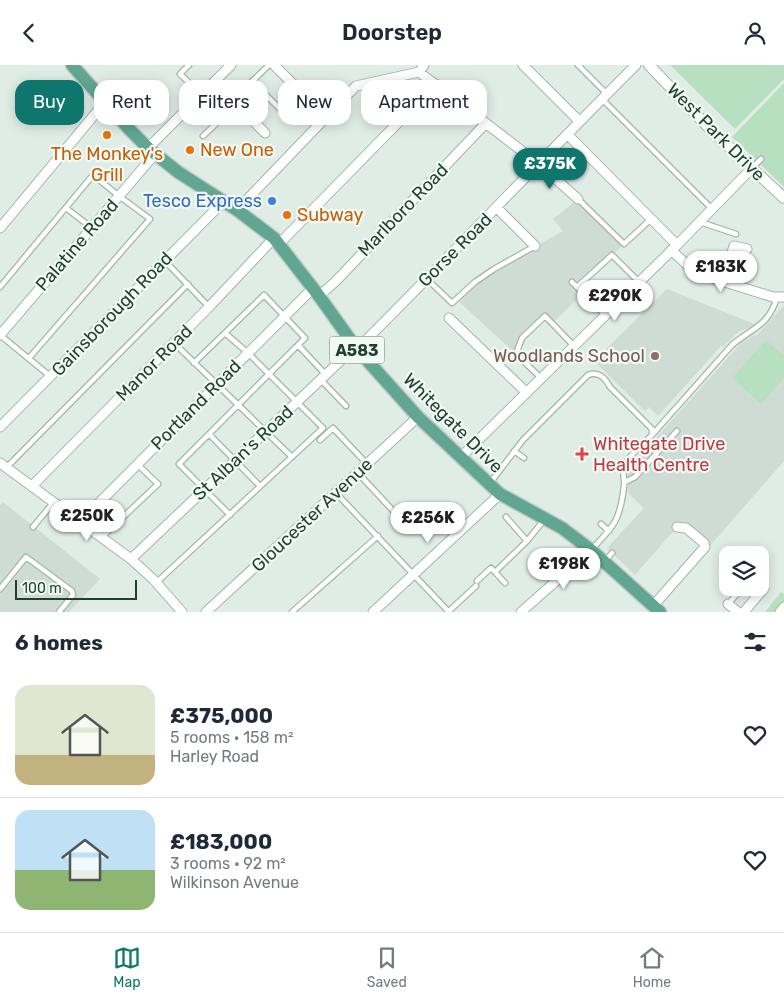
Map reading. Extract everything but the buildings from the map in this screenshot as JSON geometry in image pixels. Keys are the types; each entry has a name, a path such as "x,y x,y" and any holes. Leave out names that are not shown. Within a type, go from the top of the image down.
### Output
{"main road":[{"name":"Whitegate Drive","path":"71,66 94,90"},
{"name":"Whitegate Drive","path":"127,125 151,151 178,172 237,210 276,241 356,348 418,417 489,484 500,494 562,528 591,550 608,558 657,609"}],"street":[{"name":"Palatine Road","path":"215,80 231,65"},
{"path":"274,65 289,80"},
{"path":"523,65 579,121"},
{"name":"Gorse Road","path":"356,348 427,279 579,121 636,65"},
{"name":"West Park Drive","path":"649,65 751,169 782,192"},
{"path":"237,210 356,86 421,68 432,80"},
{"path":"0,228 94,115"},
{"name":"Palatine Road","path":"0,335 119,196 151,151 179,119"},
{"path":"487,124 539,164 578,199"},
{"path":"258,125 266,133"},
{"name":"Manor Road","path":"32,486 209,307 394,125"},
{"name":"Marlboro Road","path":"316,292 336,281 484,125"},
{"path":"567,134 651,219 696,273 781,297"},
{"path":"461,457 674,248 751,169"},
{"name":"Gainsborough Road","path":"0,427 224,201"},
{"path":"497,208 536,246"},
{"path":"723,281 734,246 747,249"},
{"name":"Portland Road","path":"80,522 284,317 316,292"},
{"path":"449,317 527,393"},
{"name":"St Alban's Road","path":"131,559 356,348"},
{"name":"Gloucester Avenue","path":"206,612 418,417"},
{"path":"3,465 131,559 157,582 182,612"},
{"path":"373,612 500,494"},
{"path":"657,609 707,544 686,527 677,527"},
{"path":"521,612 591,550"},
{"path":"744,612 757,596"},
{"path":"728,604 738,612"},
{"path":"780,612 784,607"}],"lane":[{"path":"187,80 180,73 189,65"},
{"path":"253,80 274,65"},
{"path":"578,65 604,96 712,209"},
{"path":"268,97 278,107"},
{"path":"203,137 214,125"},
{"path":"751,169 761,159"},
{"path":"0,287 94,175 150,219 29,358"},
{"path":"578,199 624,244 651,219"},
{"path":"66,208 92,228"},
{"path":"700,222 736,234"},
{"path":"427,279 452,303 475,281 536,246"},
{"path":"577,287 612,255 639,282"},
{"path":"164,260 209,307"},
{"path":"572,282 606,315"},
{"path":"3,465 188,284"},
{"path":"194,363 264,295 305,338 208,434 180,465 230,515"},
{"path":"591,550 609,531 620,515 624,465 732,345 741,337 766,322 781,297"},
{"path":"541,379 516,354 522,338 545,316 574,346"},
{"path":"157,582 323,428 270,374 225,333"},
{"path":"0,335 50,376"},
{"path":"174,343 292,457"},
{"path":"298,345 346,406"},
{"path":"489,484 514,451 588,375 599,374 647,423 652,429 652,435"},
{"path":"573,391 577,395"},
{"path":"559,404 564,409"},
{"path":"320,440 333,428 367,464"},
{"path":"623,480 635,477 677,431"},
{"path":"208,434 260,486"},
{"path":"514,451 524,458"},
{"path":"101,538 158,484 137,464"},
{"path":"358,473 397,515"},
{"path":"336,493 448,612 491,568 505,583"},
{"path":"33,527 53,502"},
{"path":"506,517 527,541"},
{"path":"495,572 527,541 544,519"},
{"path":"601,524 609,531"},
{"path":"292,612 378,536"},
{"path":"555,551 562,562 565,573"},
{"path":"0,589 26,557 72,591 73,595 59,612"},
{"path":"728,604 735,596"}],"shaded area":[{"path":"578,199 624,244 577,287 583,293 552,324 545,317 522,338 516,354 456,299 494,269 563,231 553,219"},
{"name":"Woodlands School","path":"667,289 757,325 738,332 723,347 721,346 658,416 649,407 645,411 594,361"},
{"path":"784,305 784,461 709,547 677,527 635,575 607,548 644,508 628,493 628,467 741,343 754,335 756,336"},
{"path":"3,502 100,579 69,612 0,612 0,505"}],"green space":[{"path":"670,65 784,65 784,79 735,129"},
{"path":"784,83 784,187 732,137"},
{"path":"766,340 784,356 784,378 761,404 732,378"},
{"path":"781,592 784,594 784,602 776,612 765,612"}],"place":[{"name":"The Monkey's Grill","path":"107,135"},
{"name":"New One","path":"190,150"},
{"name":"Tesco Express","path":"272,201"},
{"name":"Subway","path":"287,215"},
{"name":"Woodlands School","path":"655,356"},
{"name":"Whitegate Drive Health Centre","path":"582,454"}]}
